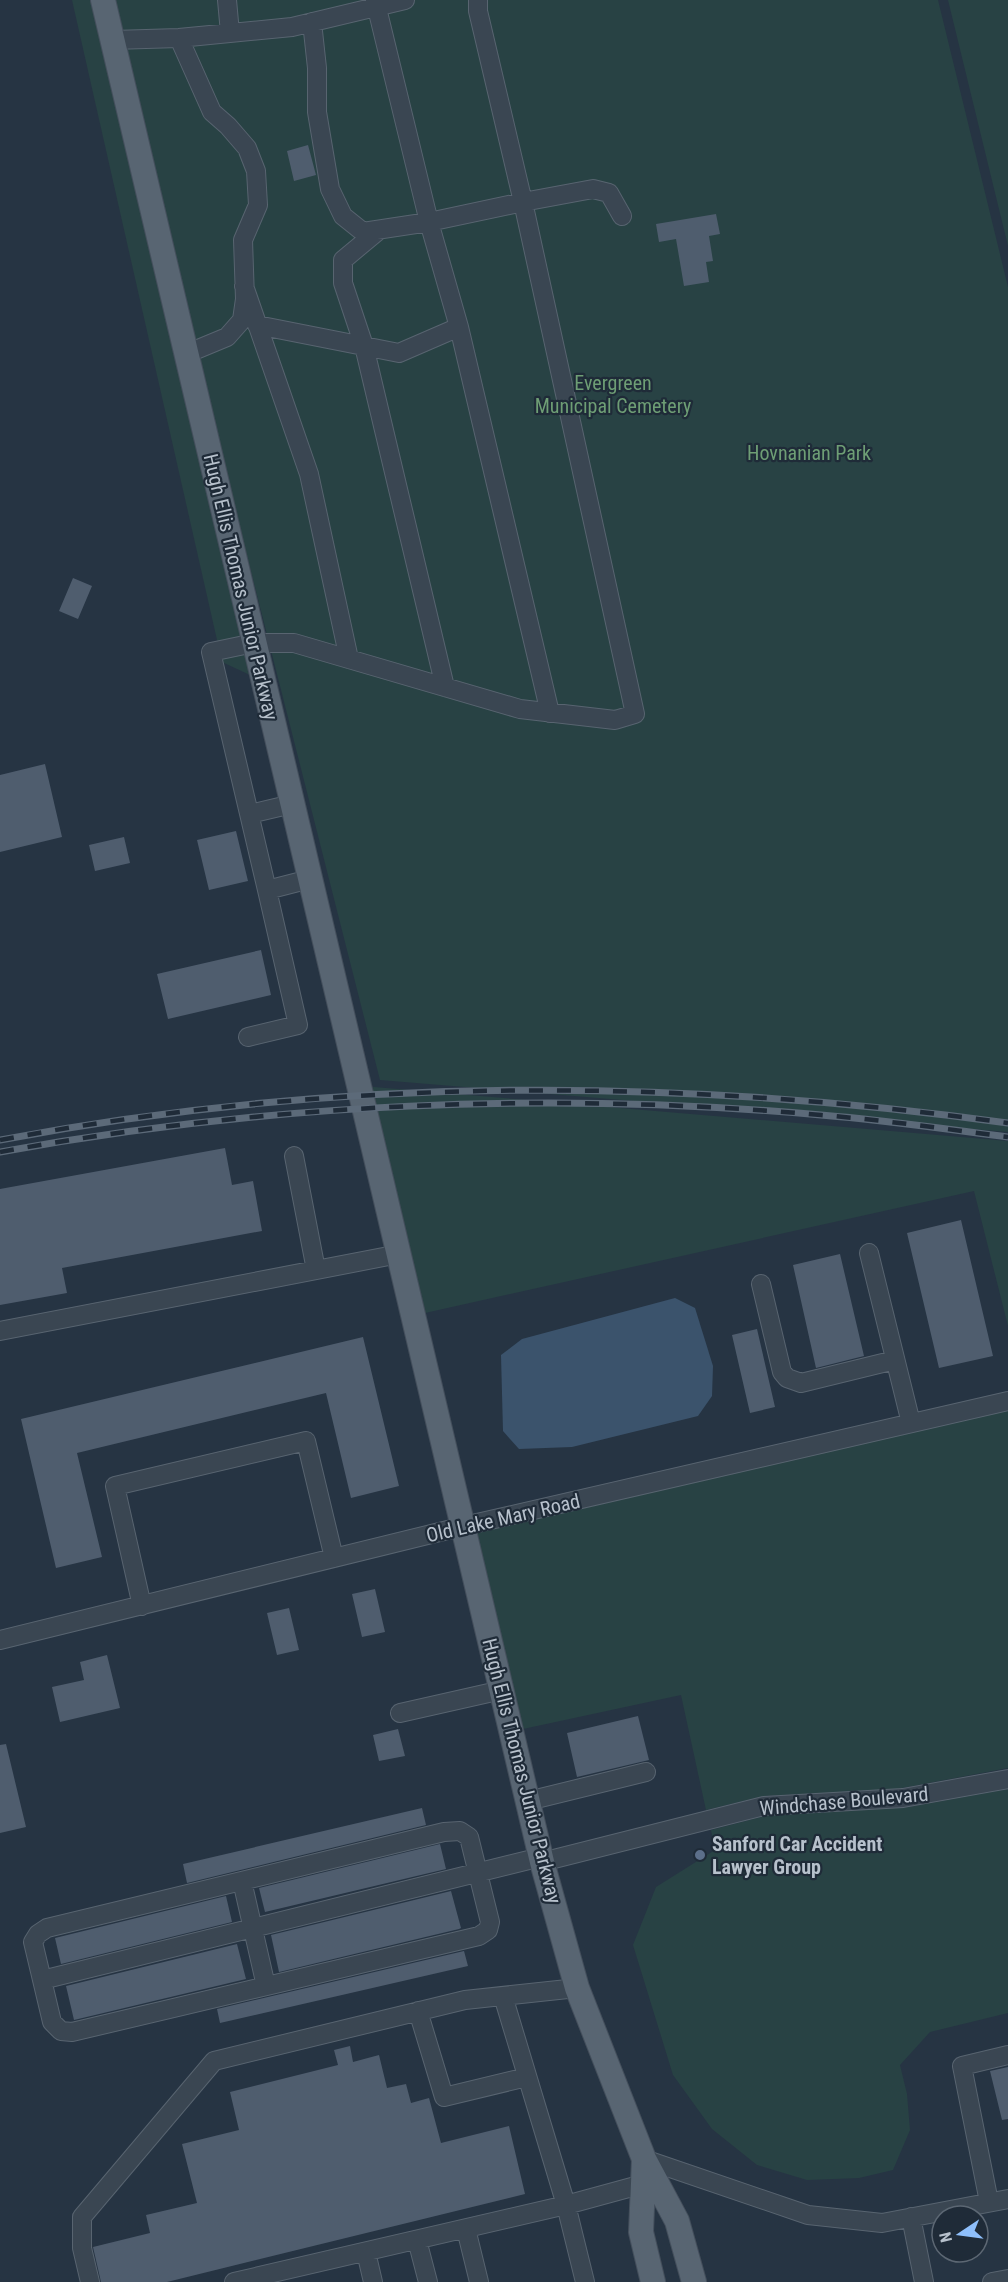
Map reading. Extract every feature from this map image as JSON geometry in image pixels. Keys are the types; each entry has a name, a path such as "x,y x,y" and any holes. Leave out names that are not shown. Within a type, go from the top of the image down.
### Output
{"main road":[{"name":"Hugh Ellis Thomas Junior Parkway","path":"103,0 542,1859 577,1988 644,2159 649,2182 677,2221 694,2282"},
{"path":"649,2182 641,2232 653,2282"}],"street":[{"path":"227,0 230,33"},
{"path":"113,40 179,38 292,27 376,3 405,0"},
{"path":"248,1037 298,1025 211,652 254,643 294,643 520,709 615,720 635,714 523,202 478,11 478,0"},
{"path":"376,3 429,222 459,327 550,712"},
{"path":"312,22 317,68 317,112 330,189 343,216 363,232 429,222 593,189 609,193 622,216"},
{"path":"179,38 212,112 247,148 256,171 258,205 243,240 242,320 227,337 186,354"},
{"path":"381,229 343,260 343,283 364,346 445,687"},
{"path":"244,286 309,474 349,659"},
{"path":"257,325 399,353 459,327"},
{"path":"250,814 292,804"},
{"path":"267,890 310,879"},
{"path":"294,1156 316,1270"},
{"path":"869,1253 911,1423"},
{"path":"0,1331 399,1254"},
{"path":"761,1284 782,1372 787,1378 801,1383 895,1360"},
{"name":"Old Lake Mary Road","path":"0,1640 464,1526 1008,1401"},
{"path":"142,1606 115,1486 306,1441 334,1558"},
{"path":"400,1713 502,1690"},
{"path":"528,1801 646,1772"},
{"name":"Windchase Boulevard","path":"42,1980 764,1806 903,1798 1008,1779"},
{"path":"460,1831 469,1837 490,1922 488,1930 478,1936 72,2032 61,2031 52,2022 33,1942 38,1934 47,1928 242,1881 444,1832 460,1831"},
{"path":"242,1881 266,1986"},
{"path":"90,2282 82,2248 82,2217 214,2061 465,2000 577,1988"},
{"path":"502,1996 566,2205 585,2282"},
{"path":"418,2011 444,2097 527,2077"},
{"path":"989,2202 962,2066 1008,2055"},
{"path":"644,2159 808,2215 882,2223 1008,2199"},
{"path":"234,2282 274,2278 366,2252 566,2205 649,2182"},
{"path":"911,2217 924,2282"},
{"path":"466,2229 479,2282"},
{"path":"417,2240 428,2282"},
{"path":"366,2252 374,2282"},
{"path":"992,2282 1008,2279"}],"green space":[{"path":"72,0 92,0 250,675 222,662"},
{"name":"Evergreen Municipal Cemetery","path":"106,0 938,0 1008,287 1008,1132 380,1080"},
{"path":"948,0 1008,0 1008,246"},
{"path":"371,1088 1008,1141 1008,1326 974,1191 425,1313"},
{"path":"1008,1410 1008,1768 897,1789 764,1796 706,1810 681,1695 523,1729 477,1533"},
{"path":"1008,1789 1008,2013 930,2032 900,2065 907,2094 910,2130 893,2170 859,2178 807,2180 757,2165 712,2129 673,2075 633,1945 656,1887 715,1850 711,1830 765,1816 909,1807"}],"water":[{"path":"675,1298 695,1308 713,1366 712,1396 698,1416 572,1447 519,1449 503,1431 501,1355 522,1339"}],"building":[{"path":"308,145 316,175 294,181 287,151"},
{"path":"716,214 720,234 709,236 713,261 706,262 709,282 684,286 676,239 659,242 656,224"},
{"path":"73,578 92,586 78,619 59,611"},
{"path":"45,764 62,837 0,852 0,775"},
{"path":"236,831 248,881 209,890 197,840"},
{"path":"124,837 130,863 95,871 89,845"},
{"path":"261,950 271,995 168,1019 157,974"},
{"path":"225,1148 232,1185 253,1181 262,1231 62,1268 67,1293 0,1305 0,1189"},
{"path":"961,1220 993,1356 939,1368 907,1233"},
{"path":"840,1254 864,1356 816,1368 793,1265"},
{"path":"757,1329 775,1407 750,1413 732,1335"},
{"path":"363,1337 399,1486 351,1498 326,1393 77,1453 102,1557 56,1568 21,1419"},
{"path":"375,1589 385,1632 362,1637 352,1594"},
{"path":"289,1608 299,1650 277,1655 267,1613"},
{"path":"107,1655 120,1708 60,1722 52,1687 84,1680 80,1662"},
{"path":"638,1716 649,1760 577,1777 567,1733"},
{"path":"398,1729 405,1756 379,1761 373,1735"},
{"path":"6,1744 26,1827 0,1833 0,1745"},
{"path":"422,1808 426,1825 187,1883 183,1864"},
{"path":"440,1844 446,1869 265,1912 259,1888"},
{"path":"451,1891 461,1928 459,1929 279,1972 271,1935"},
{"path":"226,1896 232,1922 61,1964 55,1938"},
{"path":"237,1944 246,1979 74,2020 66,1986"},
{"path":"464,1951 468,1966 220,2023 217,2009"},
{"path":"350,2046 353,2062 379,2055 387,2088 406,2084 411,2103 429,2098 441,2143 509,2126 525,2194 167,2282 101,2282 93,2247 150,2233 146,2215 197,2203 182,2144 239,2130 230,2092 338,2065 334,2050"},
{"path":"1008,2067 1008,2119 1002,2120 990,2071"}],"railway":[{"path":"0,1140 125,1119 251,1104 377,1095 503,1091 630,1092 756,1097 882,1108 1008,1123"},
{"path":"0,1152 101,1135 306,1112 513,1103 719,1108 821,1115 1008,1137"}],"place":[{"name":"Sanford Car Accident Lawyer Group","path":"700,1855"}],"park label":[{"name":"Hovnanian Park","path":"809,453"}]}
